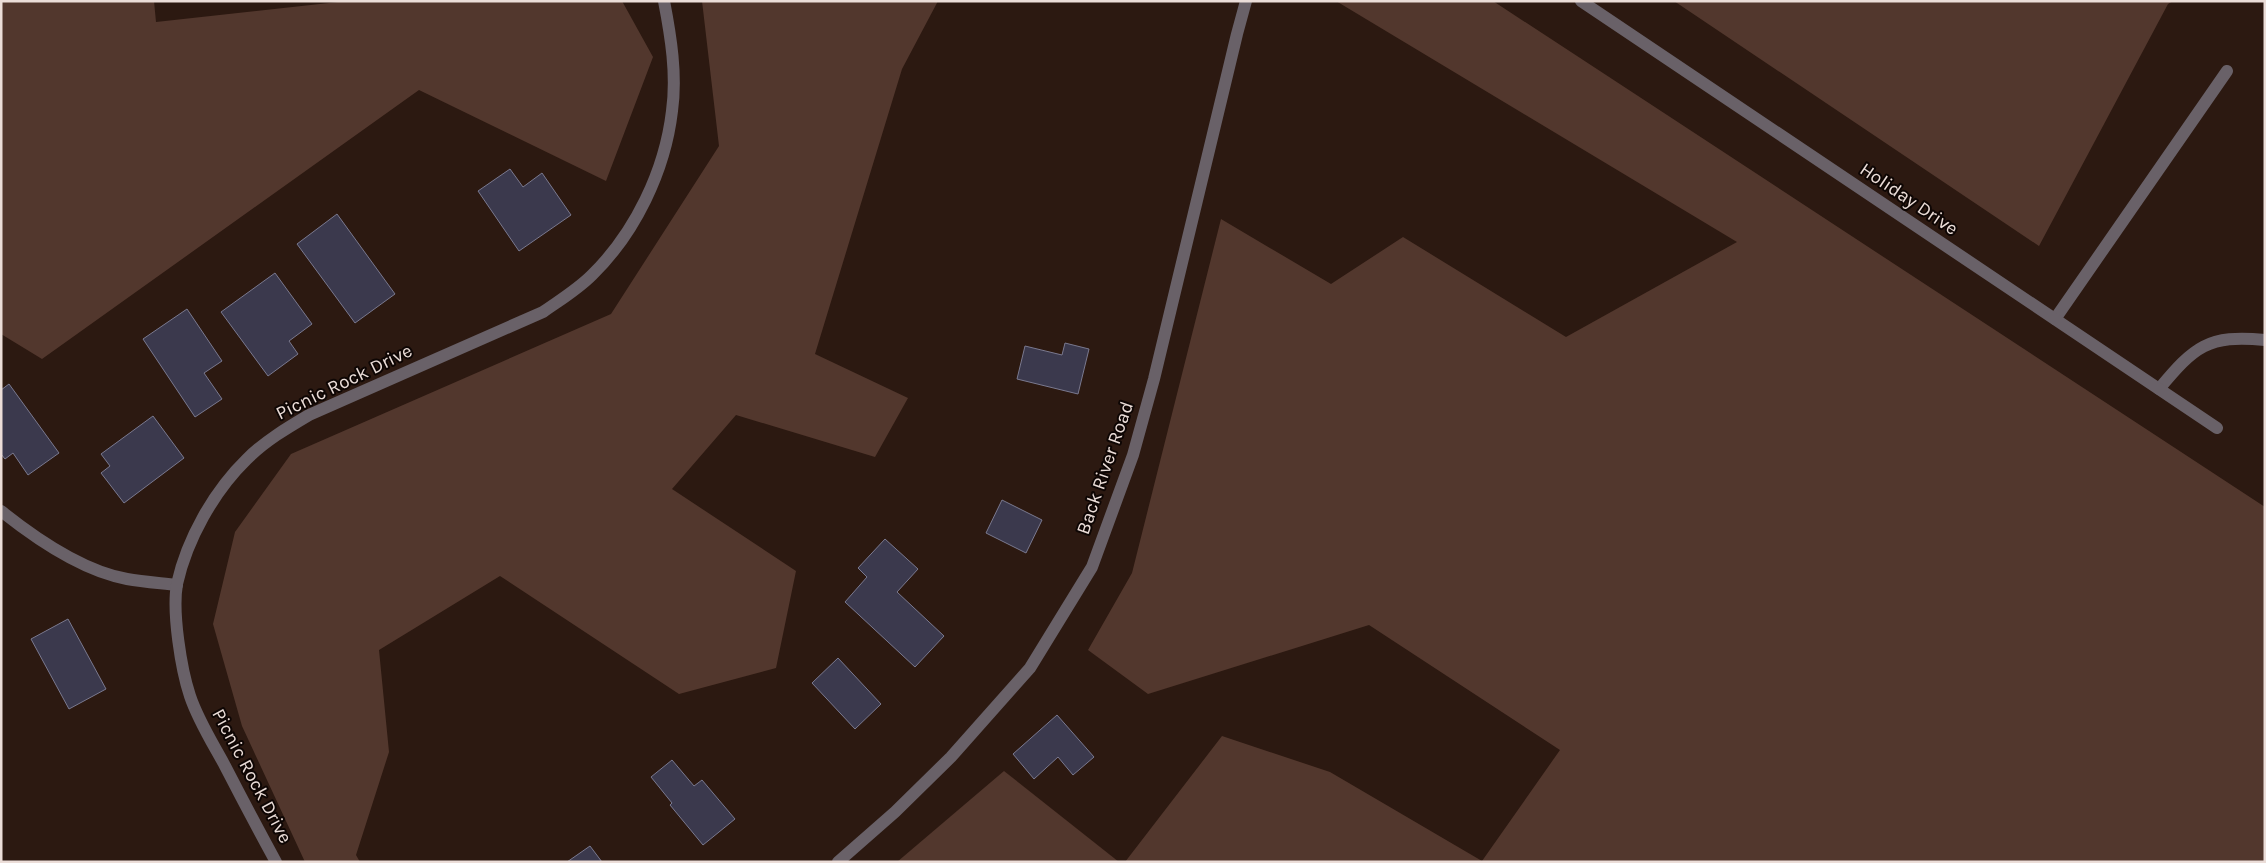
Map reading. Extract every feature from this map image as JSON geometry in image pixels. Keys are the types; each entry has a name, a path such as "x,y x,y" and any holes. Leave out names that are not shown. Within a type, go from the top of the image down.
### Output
{"street":[{"name":"Picnic Rock Drive","path":"276,862 207,734 190,696 181,659 177,618 177,585 188,550 206,513 220,491 246,460 274,436 309,415 543,312 569,295 592,275 612,252 630,228 648,193 665,146 672,110 673,63 670,28 664,1"},
{"name":"Back River Road","path":"838,862 895,812 951,757 1030,668 1092,566 1133,455 1154,379 1234,43 1246,1"},
{"name":"Holiday Drive","path":"1581,1 2217,428"},
{"path":"2055,319 2227,71"},
{"path":"2159,389 2180,364 2199,347 2220,339 2265,340"},
{"path":"1,511 56,550 89,566 125,579 177,585"}],"shaded area":[{"path":"1,1 154,1 156,22 347,1 622,1 653,57 606,181 419,90 42,359 1,334"},
{"path":"702,1 938,1 902,69 815,354 908,398 875,457 736,415 672,489 796,571 776,668 679,694 500,576 379,650 389,752 356,855 360,862 305,862 242,726 213,624 235,532 291,454 611,314 719,146"},
{"path":"1336,1 1493,1 2265,507 2265,862 1125,862 1222,736 1330,772 1482,861 1560,750 1369,625 1148,694 1088,650 1132,573 1221,219 1331,284 1403,237 1566,337 1737,242"},
{"path":"1674,1 2173,1 2168,4 2039,246"},
{"path":"1004,771 1119,862 897,862"}],"building":[{"path":"510,169 523,187 542,173 571,215 519,251 478,191"},
{"path":"337,214 395,294 355,323 297,244"},
{"path":"275,273 312,324 289,341 298,354 268,376 221,312"},
{"path":"187,309 222,361 204,373 222,399 195,417 143,339"},
{"path":"1065,343 1089,349 1078,394 1017,379 1025,346 1062,355"},
{"path":"9,384 59,453 28,475 13,453 5,459 1,454 1,390"},
{"path":"153,416 184,458 124,503 101,473 110,466 101,454"},
{"path":"1002,500 1042,520 1026,553 986,533"},
{"path":"885,539 918,569 897,592 944,636 915,667 845,602 867,577 858,568"},
{"path":"68,619 106,689 69,709 31,639"},
{"path":"838,658 881,704 855,729 812,683"},
{"path":"1057,715 1094,757 1073,775 1058,757 1034,779 1013,754"},
{"path":"672,760 694,786 702,780 735,819 703,845 670,805 672,803 651,777"},
{"path":"590,846 602,862 567,862"}]}
